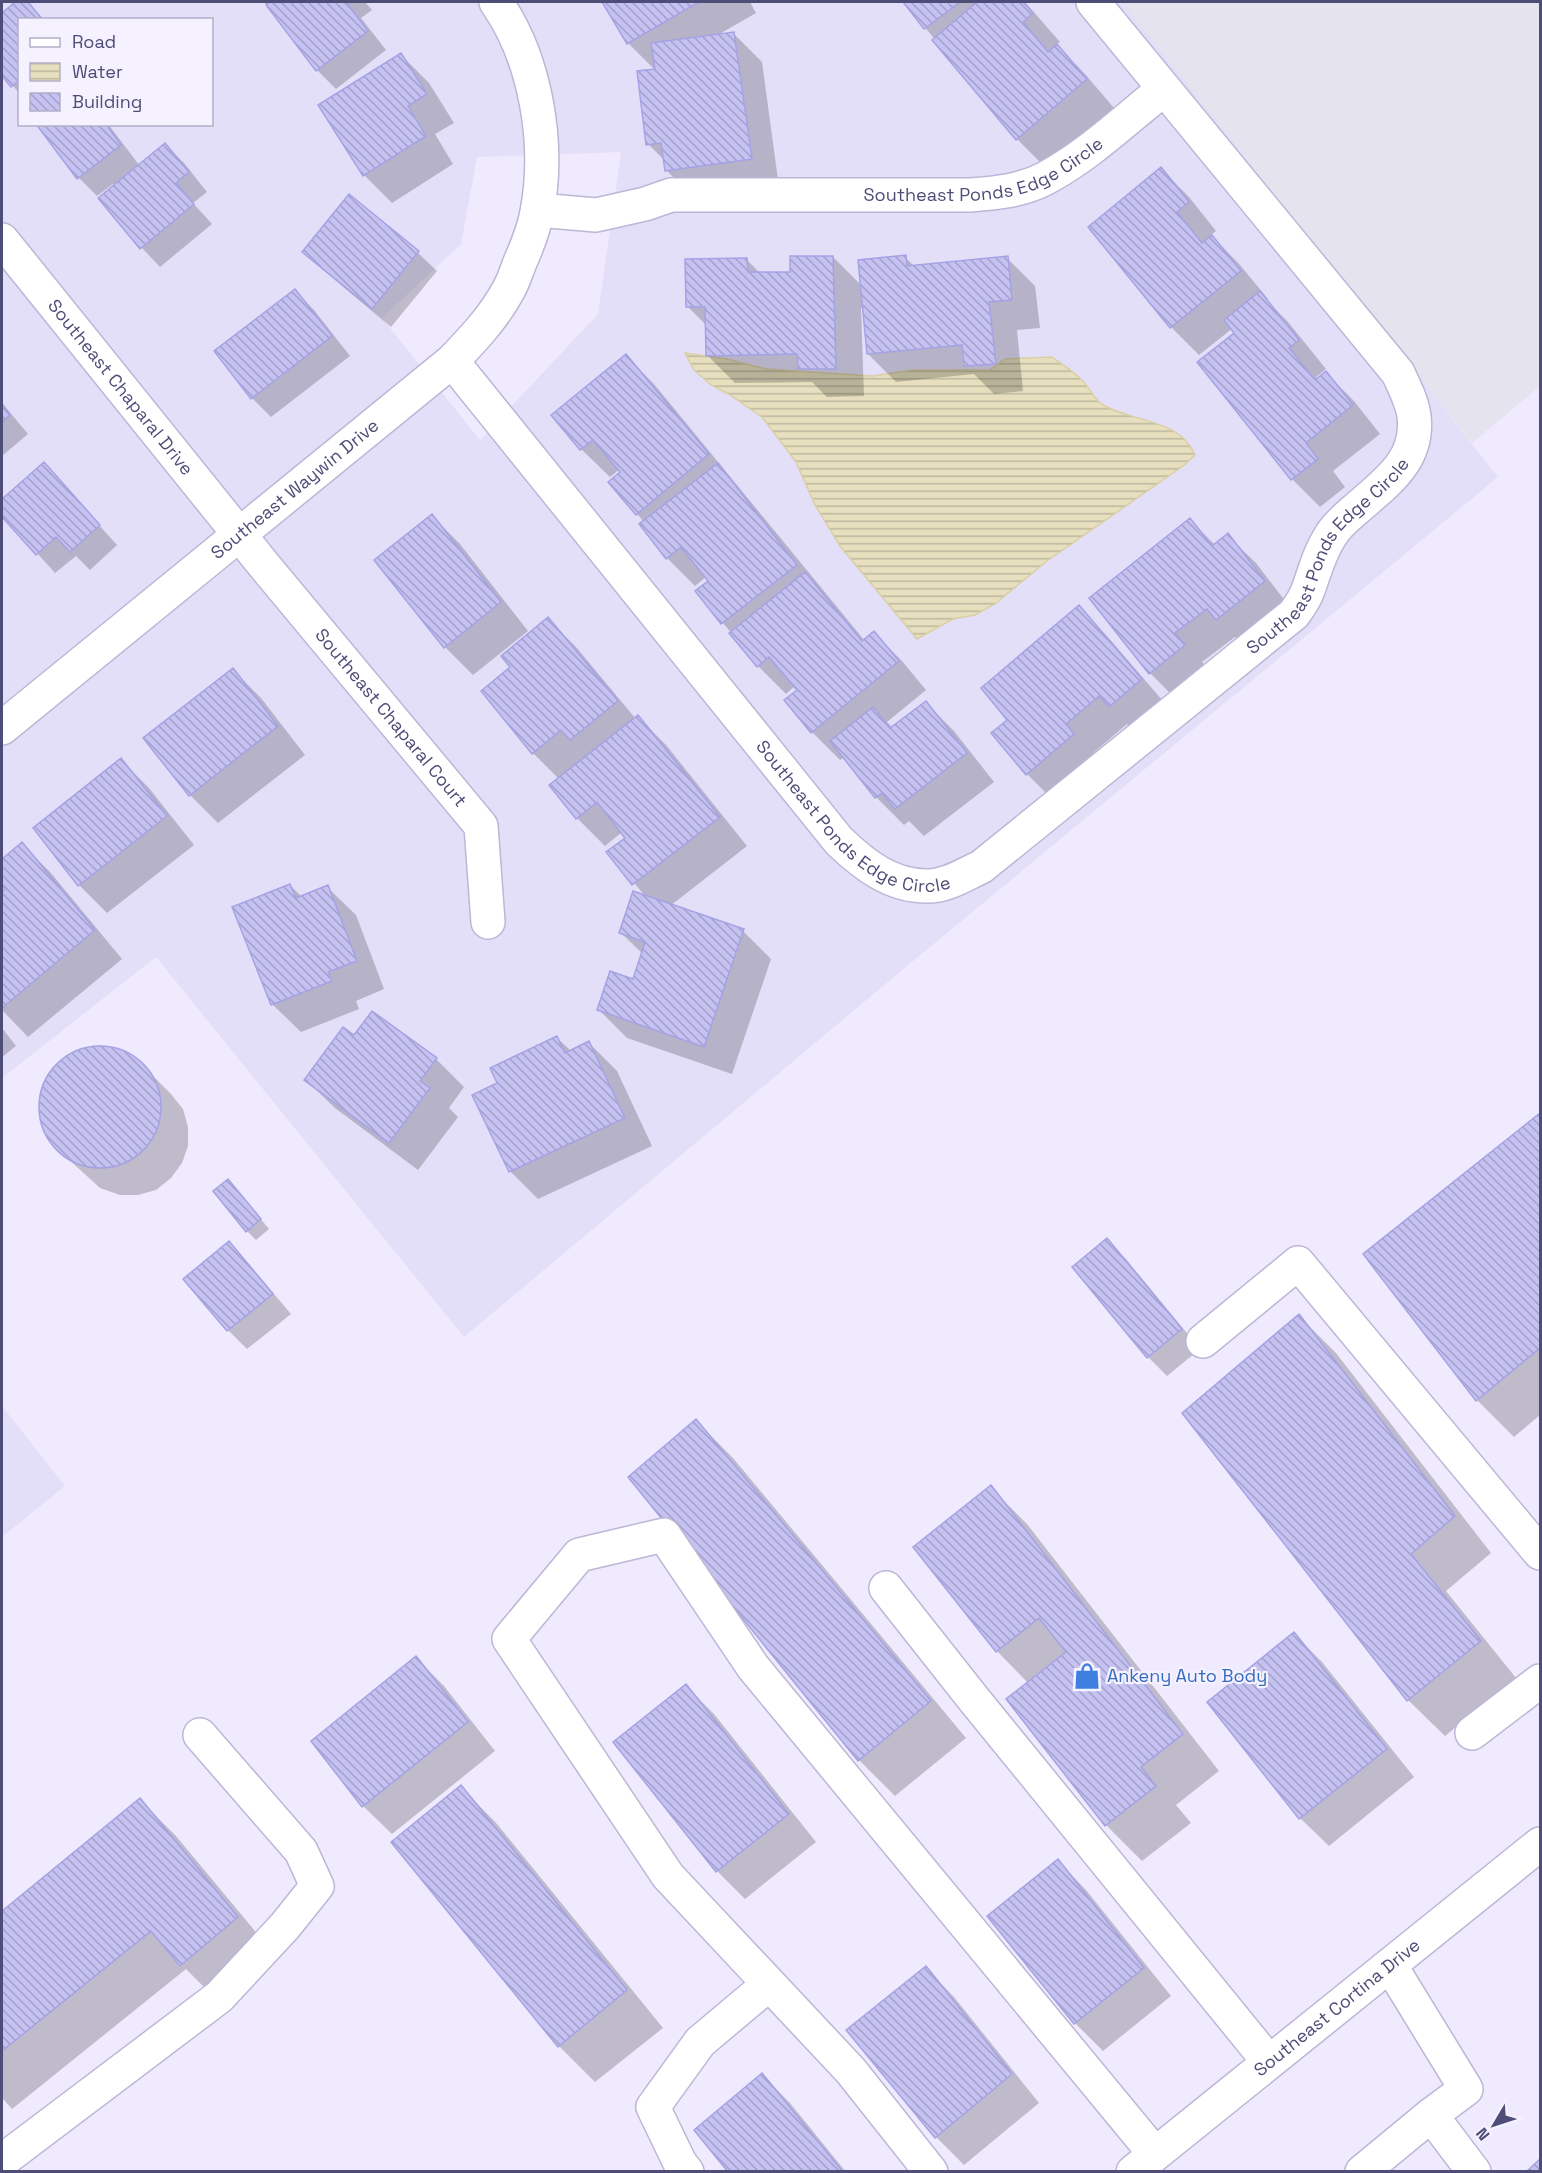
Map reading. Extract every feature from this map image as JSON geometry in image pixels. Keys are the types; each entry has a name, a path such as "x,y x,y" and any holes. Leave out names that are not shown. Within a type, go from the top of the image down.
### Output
{"street":[{"name":"Southeast Waywin Drive","path":"2,728 452,361 484,328 510,288 533,230 538,210 541,168 539,113 527,63 507,17 496,2"},
{"path":"1093,2 1164,89"},
{"name":"Southeast Ponds Edge Circle","path":"452,361 839,841 861,863 890,878 929,886 950,881 981,867 1294,614 1307,593 1319,556 1332,534 1344,519 1403,466 1412,442 1414,416 1410,399 1398,373 1164,89 1083,154 1045,179 1000,193 970,195 671,195 645,204 596,215 538,210"},
{"name":"Southeast Chaparal Drive","path":"2,240 240,535"},
{"name":"Southeast Chaparal Court","path":"240,535 481,826 488,922"},
{"path":"1203,1341 1298,1263 1540,1552"},
{"path":"931,2172 851,2071 668,1876 509,1639 579,1555 664,1535 753,1667 1144,2163"},
{"path":"886,1588 1269,2062"},
{"path":"1472,1733 1540,1681"},
{"path":"2,2161 219,1997 285,1926 317,1886 301,1851 200,1735"},
{"name":"Southeast Cortina Drive","path":"1144,2163 1540,1844"},
{"path":"1362,2172 1466,2089 1390,1965"},
{"path":"687,2172 680,2163 653,2107 700,2042 769,1984"},
{"path":"1431,2115 1474,2172"}],"shaded area":[{"path":"2,2 1125,2 1498,477 901,971 464,1337 156,957 2,1078","holes":["621,152 598,314 480,440 382,318 461,244 477,157"]},
{"path":"1122,2 1540,2 1540,386 1472,443"},
{"path":"2,1406 65,1486 2,1537"}],"water":[{"path":"685,353 727,359 766,369 872,376 913,370 990,370 1005,359 1052,357 1079,377 1103,405 1179,434 1195,455 1183,466 1047,561 995,604 975,615 953,619 917,639 840,546 815,505 796,462 762,417 711,385 694,370"}],"building":[{"path":"15,2 28,2 41,18 18,18 18,82 11,87 2,76 2,13"},
{"path":"270,2 346,2 368,31 316,71 266,5"},
{"path":"602,2 699,2 627,44"},
{"path":"903,2 960,2 924,29"},
{"path":"977,2 1023,2 1033,13 1023,22 1048,52 1057,44 1087,79 1016,140 932,40"},
{"path":"734,32 752,159 665,171 661,143 646,145 637,71 655,69 651,43"},
{"path":"401,53 427,94 408,106 426,136 363,176 318,105"},
{"path":"37,126 107,126 121,145 77,179"},
{"path":"165,143 189,172 176,183 194,204 140,249 98,198"},
{"path":"1161,167 1189,202 1177,212 1202,243 1212,235 1241,271 1170,328 1088,227"},
{"path":"349,194 419,251 372,309 302,252"},
{"path":"906,255 907,266 1008,256 1012,300 989,302 996,364 964,366 962,345 867,354 858,260"},
{"path":"790,256 833,256 836,369 798,369 797,354 706,356 705,307 686,307 685,259 747,258 748,272 790,272"},
{"path":"295,289 332,336 251,399 214,351"},
{"path":"1260,291 1299,340 1289,348 1315,380 1326,371 1353,405 1306,443 1318,459 1291,480 1197,362 1234,333 1224,320"},
{"path":"626,354 709,454 636,515 608,482 620,472 593,440 580,450 551,415"},
{"path":"2,404 10,415 2,422"},
{"path":"44,462 100,525 70,552 56,537 36,555 2,517 2,499"},
{"path":"718,463 797,565 721,624 695,591 708,581 681,547 666,559 639,524"},
{"path":"432,514 501,602 444,648 374,560"},
{"path":"1190,518 1212,546 1228,533 1265,581 1216,620 1207,609 1175,633 1185,645 1149,674 1089,598"},
{"path":"805,572 862,641 874,631 899,661 811,733 784,700 797,690 769,657 757,667 729,633"},
{"path":"1079,605 1142,679 1109,707 1099,696 1066,724 1074,734 1026,775 991,733 1007,720 981,688"},
{"path":"548,617 618,701 570,740 561,730 532,754 481,691 510,667 501,656"},
{"path":"233,668 278,726 189,796 143,738"},
{"path":"926,701 967,753 895,809 882,793 875,798 830,741 873,707 890,728"},
{"path":"638,715 720,817 632,885 606,852 625,838 597,802 576,819 549,785"},
{"path":"121,758 167,816 78,886 33,828"},
{"path":"22,842 95,930 2,1008 2,892 5,889 2,884 2,859"},
{"path":"290,884 296,898 328,885 357,961 328,972 332,981 271,1005 232,907"},
{"path":"633,891 744,929 704,1047 597,1010 610,971 633,979 645,942 619,933"},
{"path":"372,1011 437,1058 420,1081 430,1088 389,1143 304,1080 343,1027 354,1035"},
{"path":"557,1036 565,1053 589,1041 625,1118 509,1172 472,1095 497,1083 490,1068"},
{"path":"100,1046 123,1051 134,1056 143,1064 151,1073 156,1084 161,1107 156,1130 151,1141 143,1150 134,1158 123,1163 100,1168 77,1163 66,1158 57,1150 49,1141 44,1130 39,1107 44,1084 49,1073 57,1064 66,1056 77,1051"},
{"path":"1540,1113 1540,1348 1476,1401 1363,1254"},
{"path":"228,1179 261,1219 246,1232 213,1191"},
{"path":"1107,1238 1182,1329 1147,1358 1072,1267"},
{"path":"229,1241 273,1294 227,1331 183,1279"},
{"path":"1299,1314 1455,1516 1411,1554 1481,1641 1407,1701 1182,1413"},
{"path":"696,1419 931,1701 858,1761 628,1477"},
{"name":"Ankeny Auto Body","path":"991,1485 1183,1734 1141,1767 1156,1786 1105,1826 1006,1699 1066,1652 1039,1618 996,1652 913,1547"},
{"path":"1294,1632 1387,1749 1299,1819 1207,1702"},
{"path":"416,1656 468,1722 362,1807 311,1741"},
{"path":"686,1684 789,1814 716,1872 613,1742"},
{"path":"461,1785 627,1990 558,2047 391,1842"},
{"path":"140,1798 238,1917 180,1966 151,1931 2,2051 2,1911"},
{"path":"1058,1859 1144,1968 1074,2024 987,1916"},
{"path":"926,1966 1012,2074 935,2138 846,2030"},
{"path":"762,2073 843,2172 728,2172 694,2130"},
{"path":"1540,2159 1540,2172 1526,2172"}],"place":[{"name":"Ankeny Auto Body","path":"1087,1676"}]}
